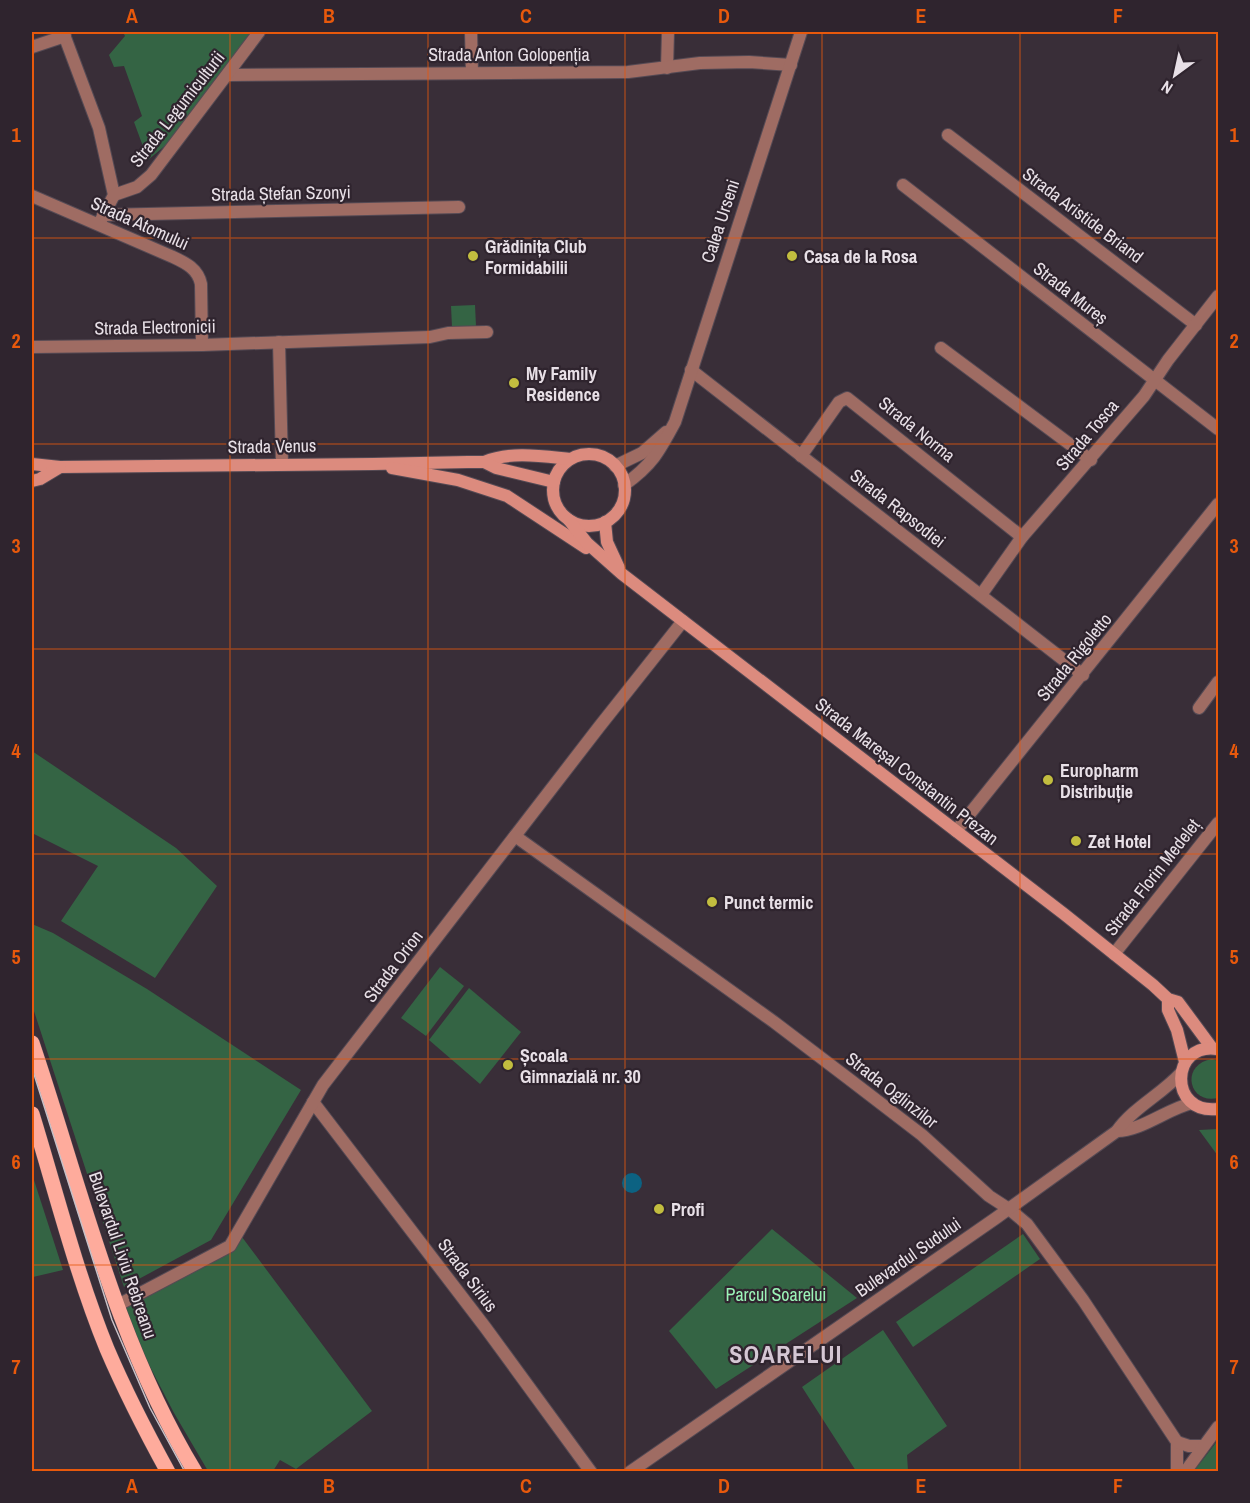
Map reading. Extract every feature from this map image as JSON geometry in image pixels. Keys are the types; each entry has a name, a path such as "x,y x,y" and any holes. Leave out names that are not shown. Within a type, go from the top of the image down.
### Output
{"main road":[{"path":"591,454 604,458 615,466 624,485 622,503 615,514 605,522 593,526 580,525 561,513 555,503 554,482 557,473 570,459 591,454"},
{"name":"Strada Venus","path":"32,464 60,467 484,462 496,457 523,455 570,459"},
{"name":"Strada Venus","path":"484,462 496,468 554,482"},
{"path":"373,464 458,480 507,496 559,529 619,572"},
{"name":"Strada Venus","path":"32,482 60,467"},
{"name":"Strada Mareșal Constantin Prezan","path":"569,520 588,543 619,572 957,831 1168,999 1178,1002 1215,1049"},
{"name":"Strada Mareșal Constantin Prezan","path":"605,522 610,549 619,572"},
{"path":"1168,999 1168,1010 1177,1030 1183,1068 1182,1089 1191,1103 1210,1110 1218,1109"},
{"name":"Bulevardul Liviu Rebreanu","path":"32,1043 92,1234 147,1382 195,1472"},
{"path":"1183,1068 1192,1055 1201,1050 1215,1049"},
{"path":"32,1114 81,1276 107,1347 145,1431 168,1472"}],"street":[{"name":"Strada Legumiculturii","path":"114,195 137,187 151,175 259,32"},
{"path":"471,32 472,72"},
{"path":"667,68 668,32"},
{"name":"Calea Urseni","path":"624,485 650,464 675,422 801,32"},
{"path":"32,47 64,34 99,128 114,195 101,220"},
{"name":"Strada Anton Golopenția","path":"228,75 628,72 700,63 791,65"},
{"name":"Strada Aristide Briand","path":"948,135 1196,325"},
{"name":"Strada Mureș","path":"903,185 1218,429"},
{"name":"Strada Atomului","path":"32,196 101,220 194,269 200,277 201,284 202,345"},
{"name":"Strada Ștefan Szonyi","path":"101,220 459,207"},
{"name":"Strada Tosca","path":"981,595 1022,537 1144,396 1218,296"},
{"name":"Strada Electronicii","path":"32,347 202,345 430,337 448,333 486,332"},
{"path":"279,342 282,464"},
{"path":"941,348 1091,460"},
{"name":"Strada Rapsodiei","path":"691,370 1083,675"},
{"name":"Strada Norma","path":"801,456 839,402 847,398 1022,537"},
{"name":"Calea Urseni","path":"615,466 642,453 675,422"},
{"name":"Strada Rigoletto","path":"957,831 1218,504"},
{"name":"Strada Orion","path":"118,1305 230,1246 323,1086 683,621"},
{"path":"1199,708 1218,682"},
{"name":"Strada Florin Medeleț","path":"1114,954 1218,823"},
{"name":"Strada Oglinzilor","path":"515,836 774,1022 922,1135 989,1196 1010,1209 1027,1224 1083,1299 1177,1442"},
{"name":"Bulevardul Sudului","path":"630,1472 1010,1209 1117,1131 1124,1122 1169,1086 1183,1068"},
{"name":"Strada Sirius","path":"313,1102 485,1327 591,1472"},
{"name":"Bulevardul Sudului","path":"1117,1131 1128,1131 1179,1106 1191,1103"},
{"path":"1185,1472 1218,1427"},
{"path":"1177,1472 1177,1442 1189,1446 1203,1446"}],"green space":[{"path":"123,32 253,32 167,144 148,160 134,122 142,116 124,66 114,67 109,55 125,36"},
{"path":"475,305 476,326 452,327 451,306"},
{"path":"32,751 176,848 217,886 155,978 61,921 98,866 32,833"},
{"path":"32,924 53,933 147,989 301,1090 211,1240 124,1287 32,1005"},
{"path":"440,967 464,986 426,1036 401,1018"},
{"path":"469,988 521,1032 480,1084 429,1040"},
{"path":"1212,1059 1218,1061 1218,1098 1208,1099 1200,1096 1194,1090 1192,1075 1195,1068 1202,1062"},
{"path":"1218,1129 1218,1156 1199,1130"},
{"path":"32,1174 63,1270 33,1277 32,1276"},
{"name":"Parcul Soarelui","path":"772,1229 857,1298 716,1389 669,1331"},
{"path":"239,1233 372,1411 296,1469 280,1460 273,1471 208,1471 174,1413 118,1305"},
{"path":"1023,1234 1040,1259 913,1347 896,1322"},
{"path":"883,1330 947,1426 907,1455 908,1471 856,1471 802,1387"},
{"path":"1218,1440 1218,1471 1194,1471"}],"water":[{"path":"632,1173 639,1176 642,1183 639,1190 632,1193 625,1190 622,1183 625,1176"}],"tram line":[{"path":"32,1068 112,1320 150,1408 185,1472"}],"place":[{"name":"Grădinița Club Formidabilii","path":"473,256"},
{"name":"Casa de la Rosa","path":"792,256"},
{"name":"My Family Residence","path":"514,383"},
{"name":"Europharm Distribuție","path":"1048,780"},
{"name":"Zet Hotel","path":"1076,841"},
{"name":"Punct termic","path":"712,902"},
{"name":"Școala Gimnazială nr. 30","path":"508,1065"},
{"name":"Profi","path":"659,1209"}],"district":[{"name":"SOARELUI","path":"786,1354"}]}
